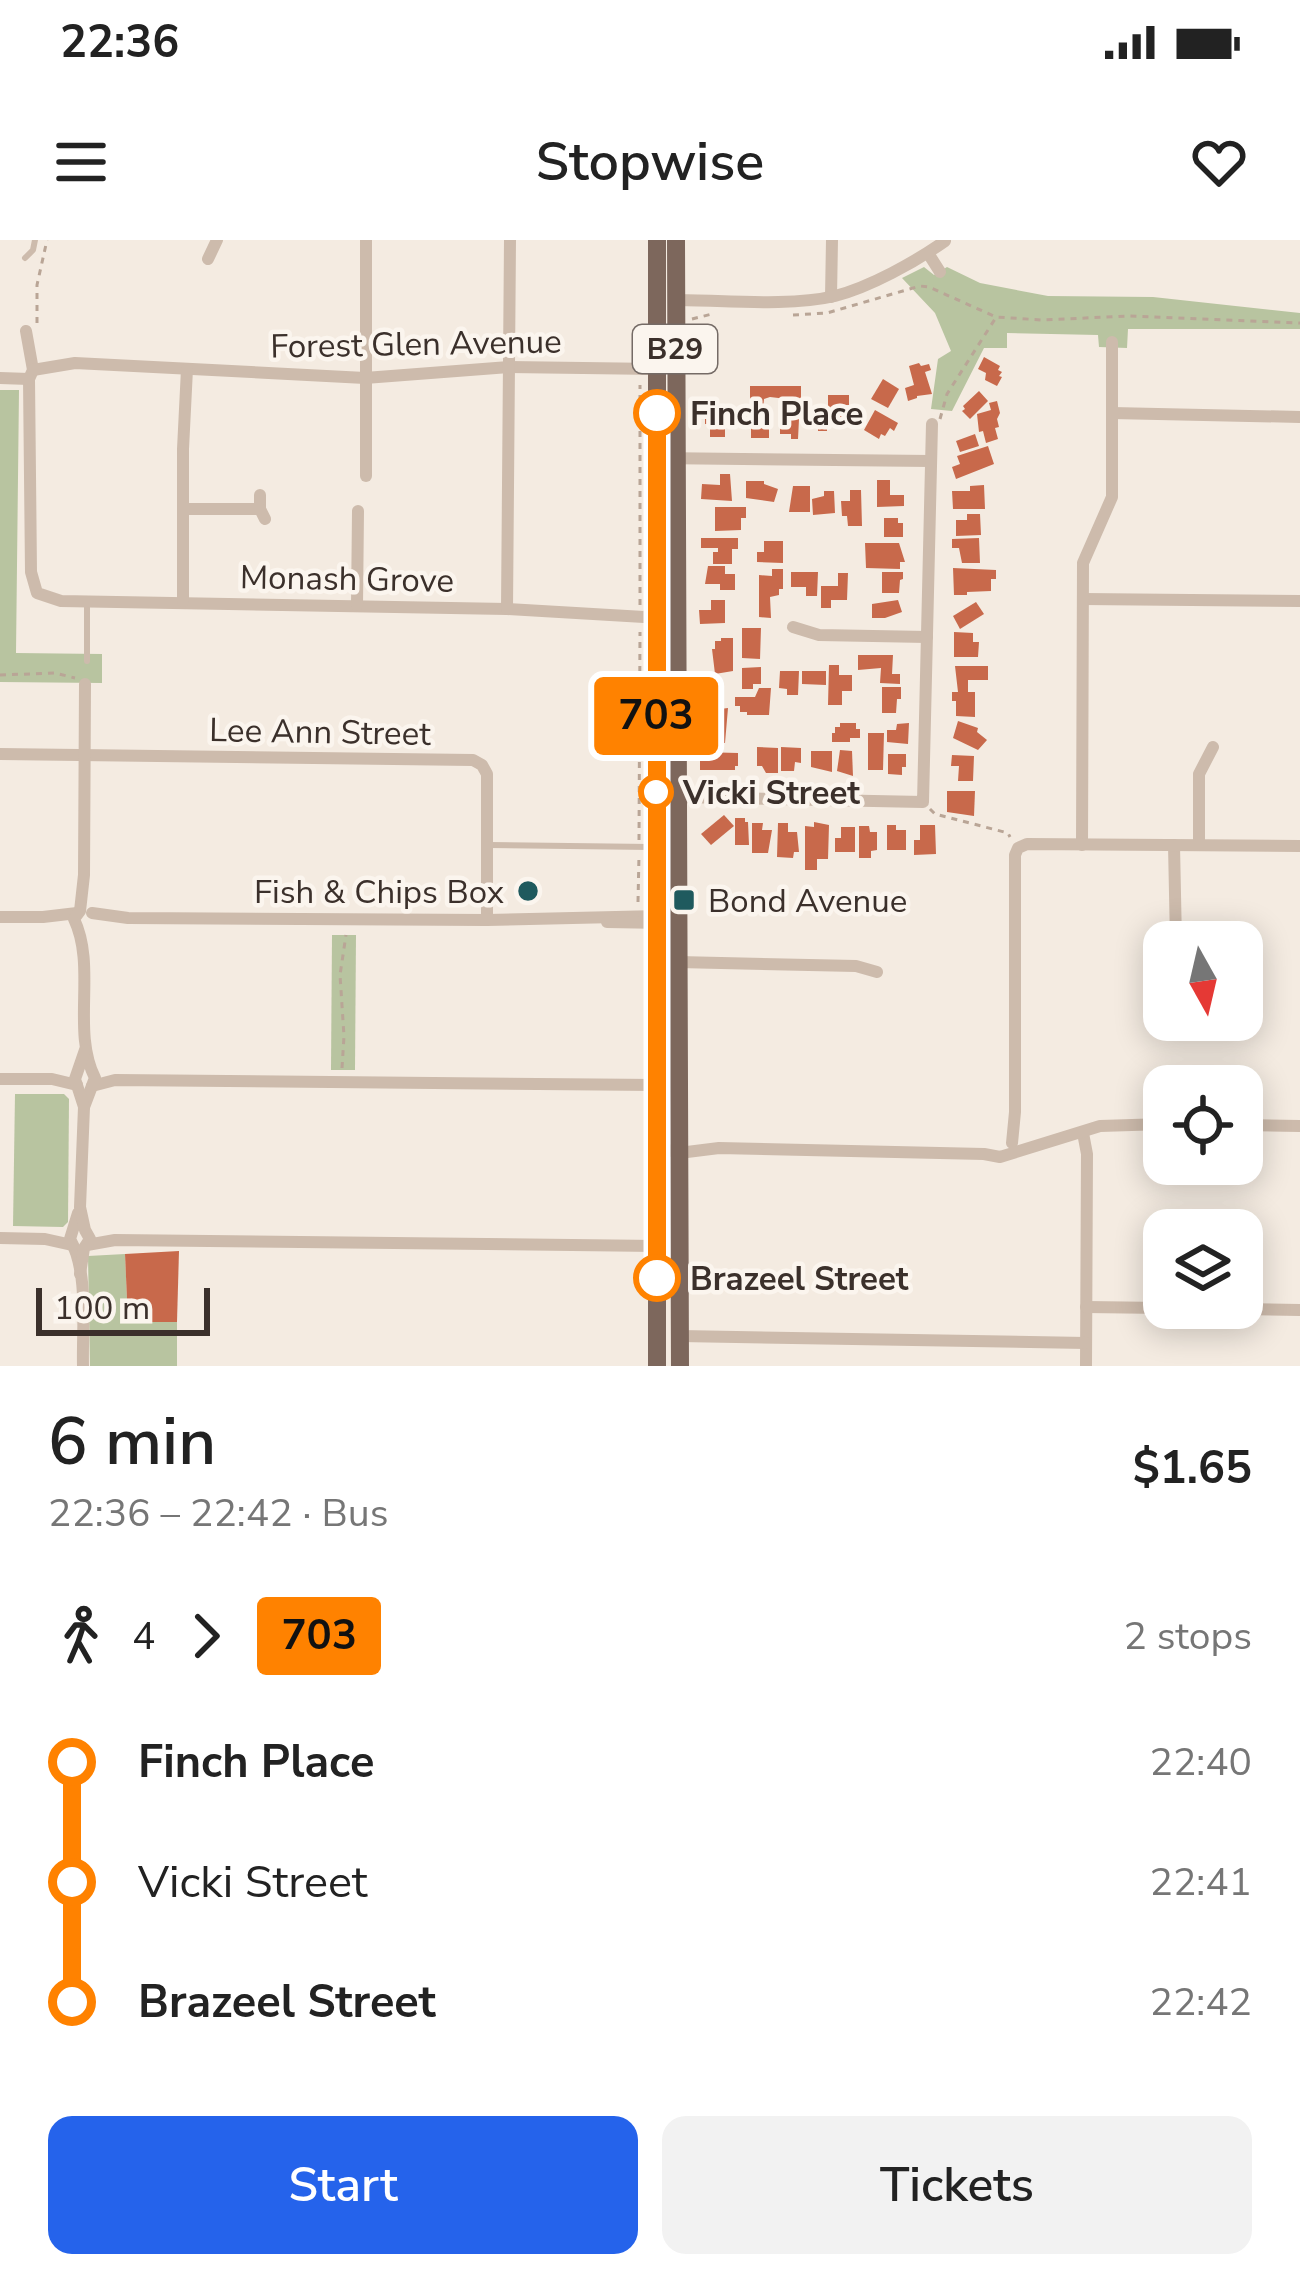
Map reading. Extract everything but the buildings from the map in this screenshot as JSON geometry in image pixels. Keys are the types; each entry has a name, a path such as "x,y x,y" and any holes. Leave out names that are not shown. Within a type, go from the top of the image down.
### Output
{"main road":[{"name":"B29","path":"657,240 657,369 666,458 677,797 680,1366"},
{"name":"B29","path":"657,1366 656,920 647,847 648,608 666,458 676,240"}],"street":[{"path":"208,259 217,240"},
{"path":"366,240 366,476"},
{"path":"507,609 510,240"},
{"path":"831,297 832,240"},
{"path":"675,300 831,297 945,241"},
{"path":"928,253 940,272"},
{"path":"31,375 32,330"},
{"path":"1082,845 1083,563 1112,497 1112,341"},
{"name":"Forest Glen Avenue","path":"0,378 75,363 365,378 509,367 657,369"},
{"path":"183,601 188,369"},
{"name":"Monash Grove","path":"31,375 31,572 37,593 61,601 507,609 640,617 648,608"},
{"path":"1112,413 1300,417"},
{"path":"677,797 923,802 932,424"},
{"path":"666,458 931,461"},
{"path":"183,509 262,508"},
{"path":"357,605 358,512"},
{"path":"1083,599 1300,601"},
{"path":"793,627 819,635 927,637"},
{"path":"82,681 83,1366"},
{"path":"1199,845 1199,774 1213,747"},
{"name":"Lee Ann Street","path":"0,754 473,760 487,774 487,920"},
{"path":"1017,1145 1018,848 1027,844 1300,846"},
{"path":"1174,845 1176,921"},
{"path":"0,916 677,920"},
{"path":"678,962 856,966 877,972"},
{"path":"0,1078 656,1085"},
{"path":"657,1147 984,1154 1100,1126 1143,1124"},
{"path":"1263,1125 1300,1126"},
{"path":"1080,1132 1085,1168 1086,1366"},
{"path":"0,1238 657,1246"},
{"path":"1086,1307 1143,1308"},
{"path":"1263,1309 1300,1310"},
{"path":"680,1336 1086,1343"}],"lane":[{"path":"25,258 35,240"},
{"path":"87,601 87,661"},
{"path":"487,845 647,847"}],"path":[{"path":"32,330 47,240"},
{"path":"783,314 827,313 920,286 996,317 1130,316 1300,323"},
{"path":"690,319 712,314"},
{"path":"932,424 942,417 947,394 996,317"},
{"path":"1099,318 1112,341"},
{"path":"640,385 648,608"},
{"path":"638,902 647,847 640,632"},
{"path":"0,675 55,673 82,681"},
{"path":"923,802 935,814 1008,833 1018,848"},
{"path":"342,1070 340,975 346,935"}],"green space":[{"path":"924,267 934,275 947,267 980,283 1048,296 1153,297 1300,313 1300,329 1128,329 1127,348 1099,347 1098,335 1007,333 1007,348 984,348 952,411 931,409 938,359 951,351 935,313 902,278"},
{"path":"0,390 19,390 16,653 102,654 102,683 0,682"},
{"path":"332,935 356,935 355,1070 331,1070"},
{"path":"15,1094 64,1094 69,1099 68,1222 63,1227 13,1226"},
{"path":"125,1254 128,1321 177,1322 177,1366 90,1366 88,1256"}],"bus line":[{"name":"703","path":"657,413 657,1278"}],"place":[{"name":"Finch Place","path":"657,413"},
{"name":"Vicki Street","path":"656,792"},
{"name":"Fish & Chips Box","path":"528,891"},
{"name":"Bond Avenue","path":"684,900"},
{"name":"Brazeel Street","path":"657,1278"}]}
